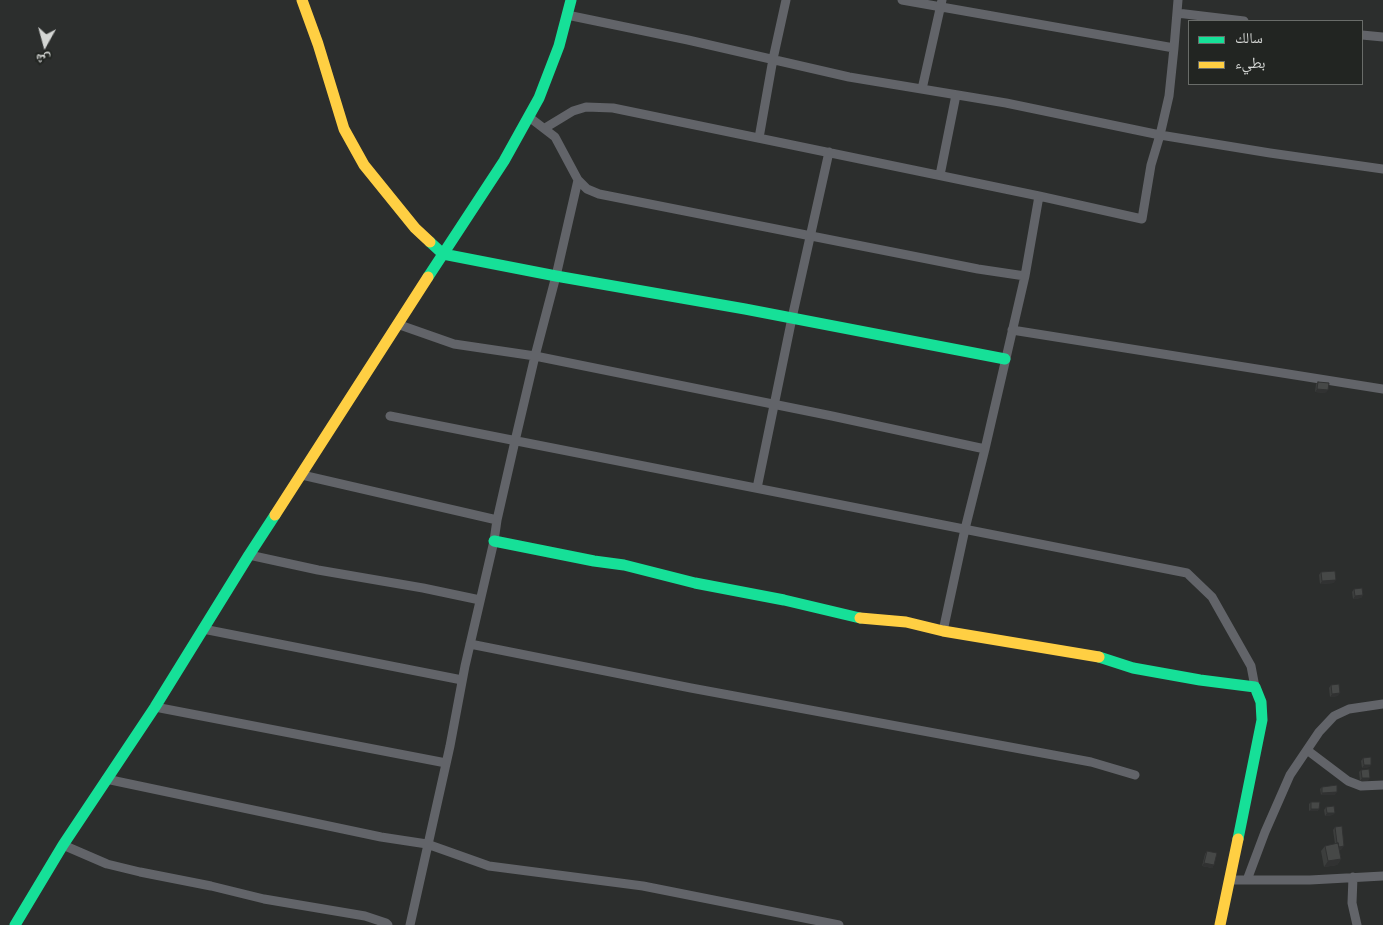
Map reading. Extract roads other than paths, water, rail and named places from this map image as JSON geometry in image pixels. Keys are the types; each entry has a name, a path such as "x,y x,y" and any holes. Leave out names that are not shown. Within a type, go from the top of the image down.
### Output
{"street":[{"path":"302,0 348,137 364,165 396,205 415,228 443,254 1005,359"},
{"path":"14,925 106,778 155,707 249,555 397,324 504,161 539,98 559,46 571,0"},
{"path":"759,138 786,0"},
{"path":"902,0 941,4 1174,48"},
{"path":"545,128 573,110 586,107 613,108 940,175 1142,220 1151,166 1169,96 1178,0"},
{"path":"922,89 941,4"},
{"path":"1177,13 1236,20"},
{"path":"567,15 848,77 1063,114 1160,134 1383,170"},
{"path":"1363,35 1383,38"},
{"path":"940,175 956,95"},
{"path":"529,117 555,137 578,180 587,189 599,194 978,269 1025,276"},
{"path":"757,488 829,152"},
{"path":"410,925 497,520 578,180"},
{"path":"943,631 965,529 1025,276 1039,196"},
{"path":"397,324 454,344 535,356 985,449"},
{"path":"1012,330 1383,389"},
{"path":"390,416 1187,573 1212,597 1251,666 1255,687 1261,702 1262,720 1248,796 1220,925"},
{"path":"302,475 497,520"},
{"path":"494,541 632,567 695,584 784,600 859,618 906,622 943,631 1096,656 1143,670 1255,687"},
{"path":"249,555 318,570 480,600"},
{"path":"203,629 462,680"},
{"path":"470,644 700,690 1091,762 1135,774"},
{"path":"1247,880 1265,832 1290,775 1319,732 1334,716 1349,709 1383,704"},
{"path":"155,707 446,763"},
{"path":"1307,750 1348,781 1361,786 1383,785"},
{"path":"106,778 381,837 427,844 489,866 642,886 839,925"},
{"path":"63,845 107,864 264,899 365,916 388,925"},
{"path":"1230,880 1383,876"},
{"path":"1353,878 1352,903 1357,925"}]}
